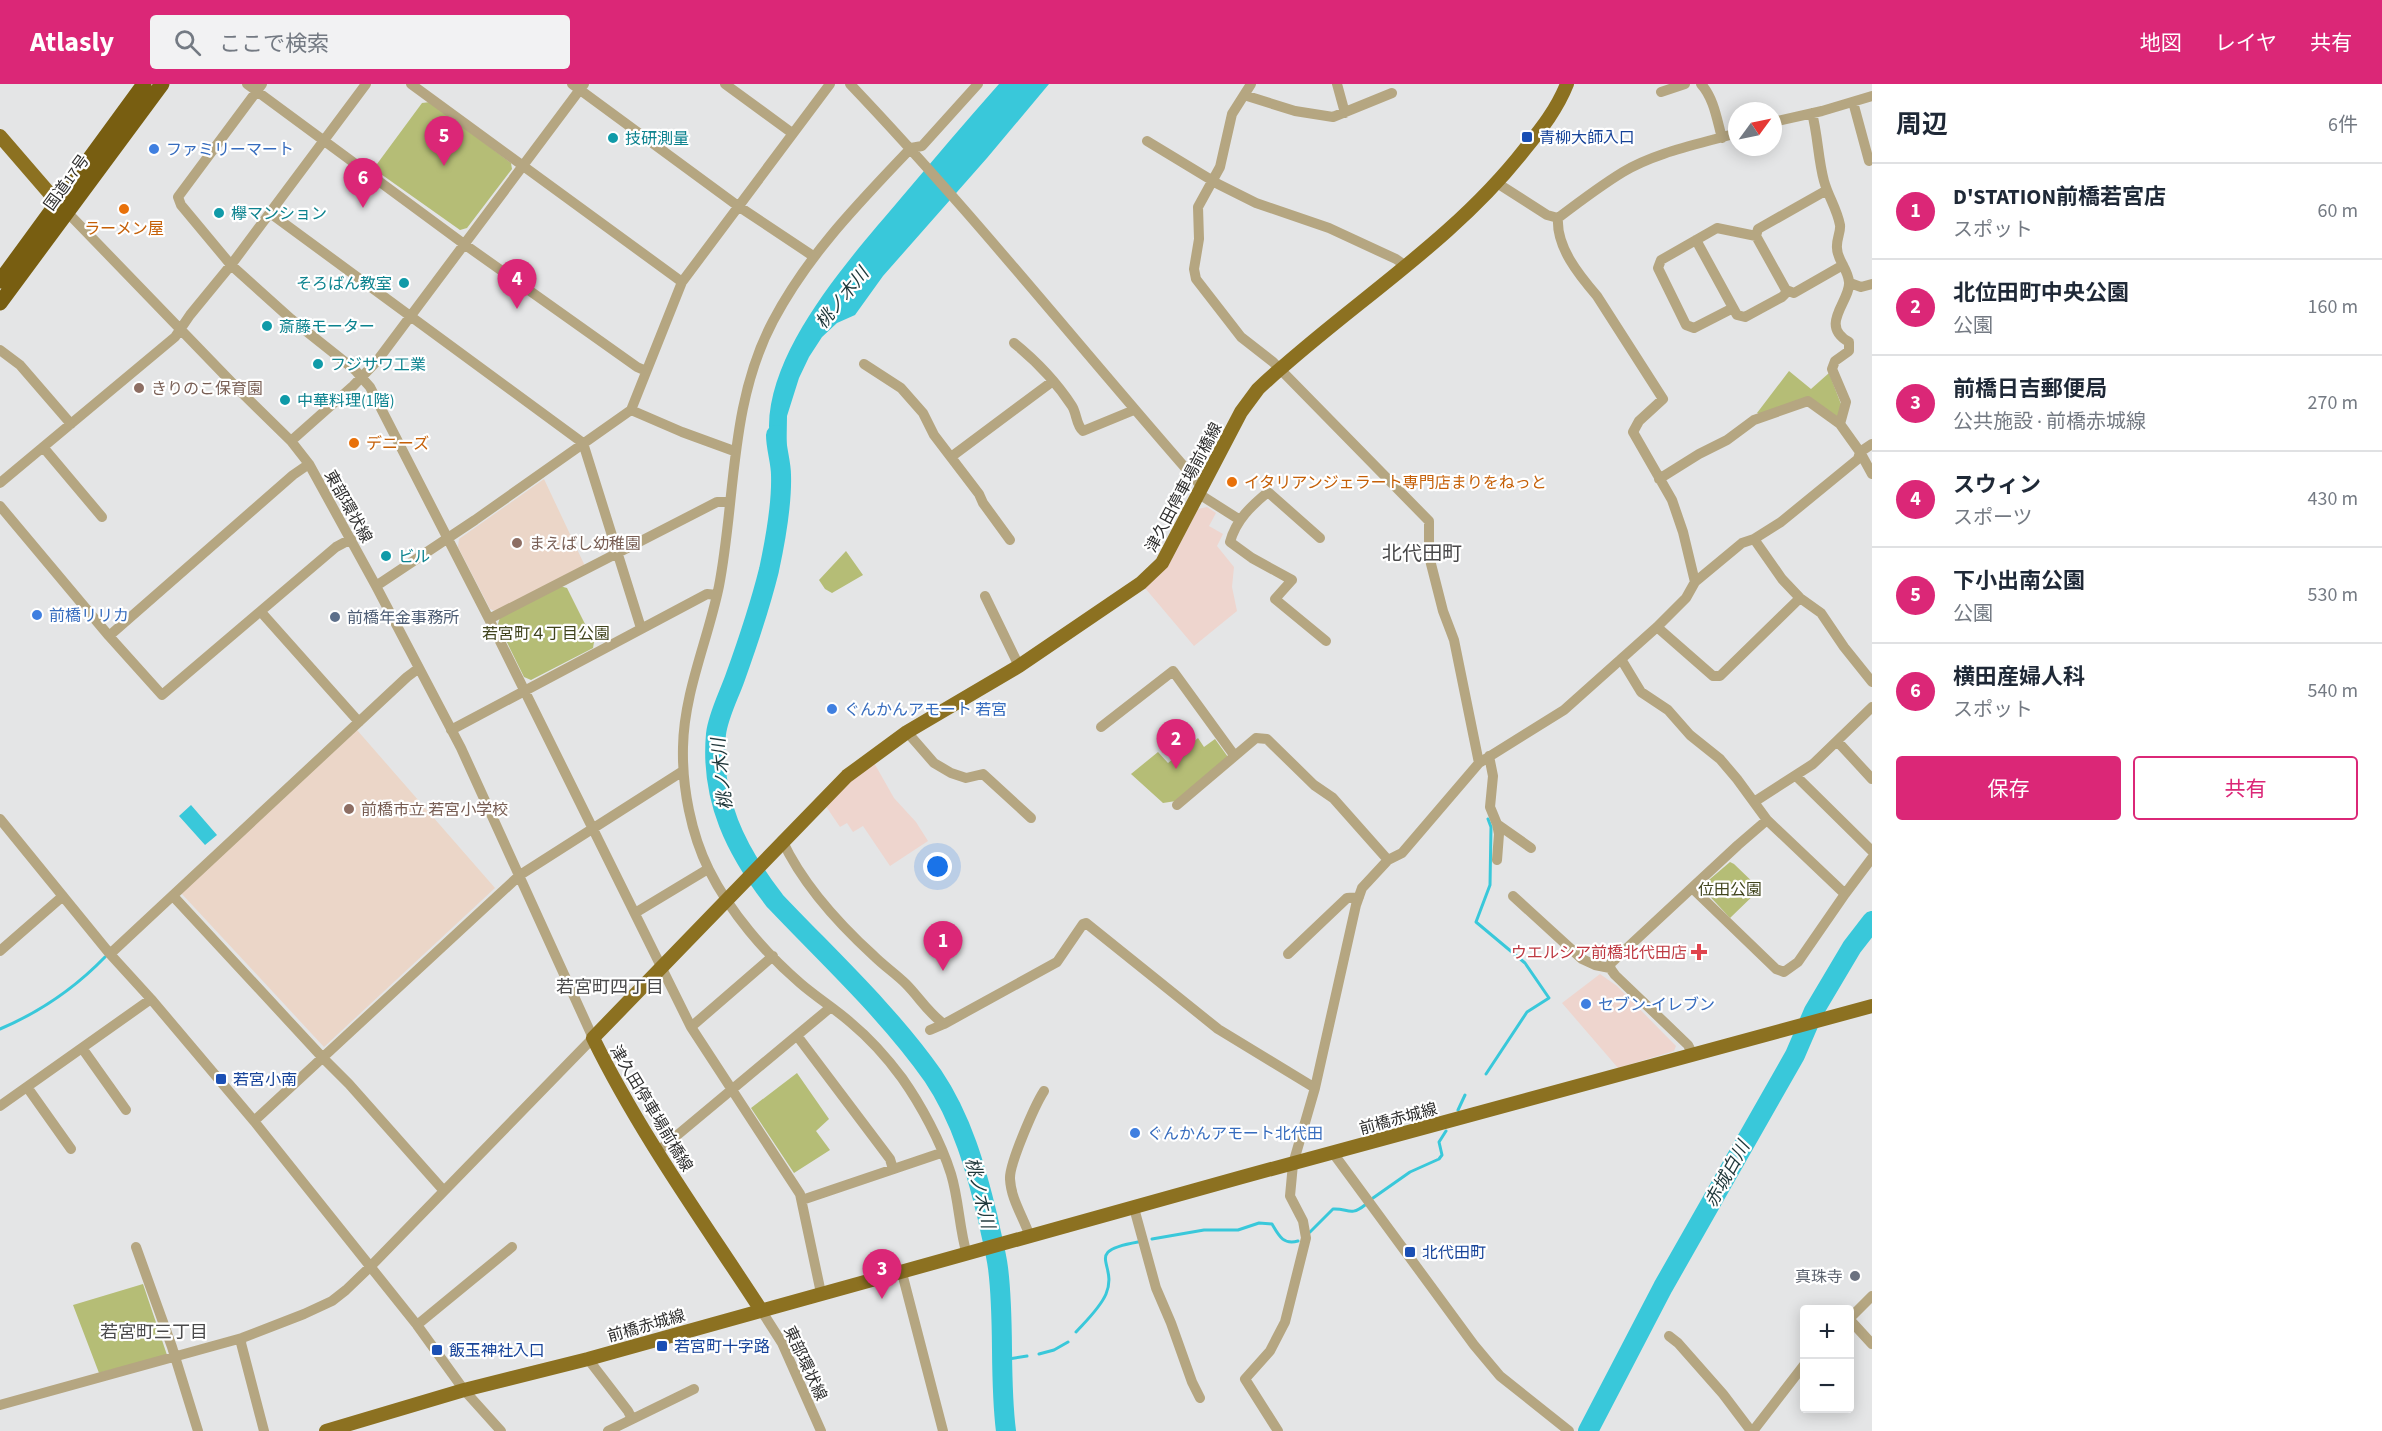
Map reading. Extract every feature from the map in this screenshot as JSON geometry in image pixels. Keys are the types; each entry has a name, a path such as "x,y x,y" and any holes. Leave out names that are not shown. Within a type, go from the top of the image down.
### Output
{"highway":[{"name":"国道17号","path":"0,303 144,84"},
{"name":"国道17号","path":"0,280 162,84"}],"main road":[{"name":"津久田停車場前橋線","path":"761,1310 657,1152 611,1075 593,1038 847,776 907,732 1019,666 1148,576 1162,563 1241,412 1258,389 1279,369 1456,223 1497,183 1553,113 1567,84"},
{"path":"0,136 61,207"},
{"name":"前橋赤城線","path":"326,1431 464,1390 588,1359 821,1293 902,1273 1872,1006"}],"street":[{"path":"247,84 259,88 324,141 464,244 645,371"},
{"path":"0,483 175,337 231,266 366,84"},
{"path":"411,84 682,282"},
{"path":"725,84 792,133"},
{"path":"376,586 448,539 631,410 682,282 830,84"},
{"path":"850,84 911,148 956,200 1201,490 1240,520"},
{"path":"971,1253 951,1174 920,1107 901,1077 856,1027 800,983 773,956 726,899 708,869 690,815 683,771 685,722 724,561 734,451 751,377 765,339 776,315 813,256 840,223 911,148 922,146 978,84"},
{"path":"1251,84 1232,114 1224,151 1213,181 1197,211 1199,239 1195,264 1196,279 1234,329 1279,369 1429,521 1429,556 1443,611 1454,640 1479,763"},
{"path":"1337,84 1345,113"},
{"path":"1661,93 1685,84"},
{"path":"1701,84 1706,89 1712,104 1722,138"},
{"path":"291,441 363,377 522,166 579,86 738,206 813,256"},
{"path":"259,88 178,197 181,205 231,266 291,319 363,377 370,387 593,826 691,1028 797,1188 802,1200 821,1293"},
{"path":"1244,95 1295,111 1333,117 1392,93"},
{"path":"1782,120 1872,96"},
{"path":"1854,102 1869,161"},
{"path":"1812,113 1819,144 1820,163 1840,226 1836,247 1850,283 1840,305 1836,331 1838,336 1849,342 1849,351 1834,361 1832,369 1846,402 1840,424"},
{"path":"1558,219 1578,202 1624,171 1662,156 1728,136"},
{"path":"1147,141 1213,181 1256,203 1329,228 1396,259 1406,266"},
{"path":"1497,183 1547,215 1558,219"},
{"path":"1827,190 1758,229 1756,236 1788,291 1794,293 1843,265"},
{"name":"東部環状線","path":"61,207 291,441 309,464 451,730 520,875 593,1038"},
{"path":"270,213 583,443 641,628"},
{"path":"1558,219 1563,249 1585,283 1597,296 1662,399 1638,421 1633,432 1672,500 1683,532 1695,582"},
{"path":"1733,308 1694,328 1686,325 1658,268 1661,260 1717,228 1756,236"},
{"path":"1696,240 1737,315 1745,317 1782,297 1788,291"},
{"path":"1850,283 1861,287 1872,284"},
{"path":"1014,343 1053,381 1071,405 1078,426 1083,431 1134,410"},
{"path":"0,350 20,365 71,424"},
{"path":"864,364 901,388 923,413 930,430 1010,540"},
{"path":"951,457 1053,381"},
{"path":"1659,479 1727,440 1754,420 1808,401 1840,424 1872,474"},
{"path":"631,410 734,451"},
{"path":"1278,1431 1245,1378 1270,1351 1285,1322 1306,1238 1303,1221 1290,1196 1293,1164 1315,1088 1362,888 1388,860 1402,853 1479,763 1564,710 1657,627 1686,598 1695,582 1742,543 1754,539 1781,522 1858,459 1860,452 1872,444"},
{"path":"43,447 102,517"},
{"path":"109,636 293,475 309,464"},
{"path":"1320,538 1268,492 1248,509 1233,532 1230,542 1252,558 1292,580 1275,599 1326,641"},
{"path":"489,620 717,502 730,502"},
{"path":"0,506 109,636 162,695 336,548 351,539"},
{"path":"1754,539 1782,579 1800,598 1821,613 1872,682"},
{"path":"451,730 707,594 717,595"},
{"path":"985,596 1019,666"},
{"path":"1657,627 1713,676 1720,676 1800,598"},
{"path":"261,612 359,722"},
{"path":"1621,659 1641,692 1668,710 1690,735 1720,759 1767,820 1845,894"},
{"path":"110,954 419,668"},
{"path":"1101,727 1173,671 1234,755"},
{"path":"1754,802 1796,776 1824,755 1872,707"},
{"path":"907,732 934,763 966,778 983,774 1031,818"},
{"path":"1177,806 1256,738 1267,739 1314,785 1333,798 1388,860"},
{"path":"1837,741 1872,779"},
{"path":"1489,756 1493,776 1490,807 1499,834 1497,860"},
{"path":"254,1121 520,875 593,826 683,771"},
{"path":"1796,776 1872,851"},
{"path":"0,819 110,954 254,1121 417,1325 464,1390 501,1431"},
{"path":"1612,971 1614,958 1767,820"},
{"path":"1497,824 1531,848"},
{"path":"779,844 827,908 875,957 907,985 935,1018 944,1024"},
{"path":"1692,888 1776,969 1784,972 1798,962 1872,858"},
{"path":"635,913 708,869"},
{"path":"0,951 63,896"},
{"path":"173,896 349,1084 444,1191"},
{"path":"1513,896 1582,959 1612,971 1688,1045 1693,1055"},
{"path":"1288,954 1347,898 1359,897"},
{"path":"930,1030 1057,962 1086,922 1218,1029 1315,1088"},
{"path":"691,1028 773,956"},
{"path":"0,1106 151,999"},
{"path":"657,1152 831,1007"},
{"path":"798,1036 890,1159 893,1169"},
{"path":"0,1405 242,1338 332,1301 370,1267 593,1038"},
{"path":"82,1048 126,1110"},
{"path":"27,1087 72,1149"},
{"path":"1024,1239 1010,1175 1027,1127 1044,1091"},
{"path":"802,1200 941,1153"},
{"path":"1333,1153 1474,1345 1500,1376 1563,1429"},
{"path":"1134,1208 1156,1288 1200,1398"},
{"path":"136,1247 175,1356 198,1431"},
{"path":"417,1325 512,1247"},
{"path":"902,1273 943,1431"},
{"path":"1854,1315 1872,1296"},
{"name":"東部環状線","path":"761,1310 782,1343 821,1431"},
{"path":"1854,1324 1872,1344"},
{"path":"1669,1336 1724,1394 1752,1431 1800,1370"},
{"path":"242,1338 241,1343 264,1431"},
{"path":"588,1359 632,1419"},
{"path":"608,1431 694,1389"}],"shaded area":[{"name":"まえばし幼稚園","path":"544,479 585,566 495,611 490,609 458,547 459,539"},
{"path":"1207,507 1216,513 1209,526 1223,534 1217,546 1234,567 1232,587 1237,611 1194,646 1145,588 1172,559 1198,509"},
{"name":"前橋市立 若宮小学校","path":"357,730 495,888 324,1047 181,893"},
{"path":"873,761 894,798 916,822 928,841 890,866 863,826 853,832 847,823 840,827 825,805"},
{"path":"1600,974 1617,986 1676,1046 1674,1051 1618,1068 1562,1003"}],"green space":[{"path":"430,102 511,163 512,169 467,228 460,230 378,172 377,164 422,103"},
{"path":"1789,371 1811,389 1829,373 1841,404 1838,421 1807,398 1760,414 1757,413"},
{"path":"846,551 863,575 832,593 825,589 819,580"},
{"name":"若宮町４丁目公園","path":"560,586 567,588 594,642 593,648 531,680 524,677 498,624 500,617"},
{"path":"1198,738 1204,747 1215,739 1228,757 1176,801 1163,803 1131,774 1158,752 1168,763"},
{"name":"位田公園","path":"1730,862 1760,889 1730,918 1703,889 1703,885"},
{"path":"797,1073 829,1119 816,1131 830,1150 794,1173 751,1108"},
{"path":"143,1284 167,1355 99,1373 73,1305"}],"water":[{"path":"999,84 1049,84 883,276 855,315 837,323 822,337 799,378 787,416 786,477 773,445 769,426 773,396 783,365 798,334 817,304 860,247"},
{"path":"191,805 217,835 205,845 179,816"}],"waterway":[{"name":"桃ノ木川","path":"776,435 781,486 778,523 771,559 754,624 717,727 715,758 722,802 748,863 775,901 857,985 897,1030 933,1076 952,1109 973,1163 997,1262 1006,1431"},
{"path":"1486,1074 1527,1012 1549,998 1525,963 1476,922 1490,885 1491,827 1488,819"},
{"name":"赤城白川","path":"1588,1431 1663,1287 1795,1055 1814,1011 1852,947 1872,921"},
{"path":"0,1029 56,998 82,979 105,957"},
{"path":"1458,1110 1465,1095"},
{"path":"1373,1198 1410,1172 1439,1159 1442,1155 1439,1142 1446,1131"},
{"path":"1310,1232 1333,1209 1356,1211 1365,1205"},
{"path":"1152,1239 1204,1230 1238,1230 1259,1223 1272,1224 1285,1241 1298,1241"},
{"path":"1076,1332 1097,1309 1106,1294 1109,1283 1106,1255 1111,1250 1138,1242"},
{"path":"1039,1354 1054,1350 1068,1342"},
{"path":"1002,1360 1027,1356"}],"place":[{"name":"青柳大師入口","path":"1527,137"},
{"name":"技研測量","path":"613,138"},
{"name":"ファミリーマート","path":"154,149"},
{"name":"下小出南公園","path":"444,166"},
{"name":"横田産婦人科","path":"363,208"},
{"name":"ラーメン屋","path":"124,209"},
{"name":"欅マンション","path":"219,213"},
{"name":"そろばん教室","path":"404,283"},
{"name":"スウィン","path":"517,309"},
{"name":"斎藤モーター","path":"267,326"},
{"name":"フジサワ工業","path":"318,364"},
{"name":"きりのこ保育園","path":"139,388"},
{"name":"中華料理(1階)","path":"285,400"},
{"name":"デニーズ","path":"354,443"},
{"name":"イタリアンジェラート専門店まりをねっと","path":"1232,482"},
{"name":"まえばし幼稚園","path":"517,543"},
{"name":"ビル","path":"386,556"},
{"name":"前橋リリカ","path":"37,615"},
{"name":"前橋年金事務所","path":"335,617"},
{"name":"ぐんかんアモート 若宮","path":"832,709"},
{"name":"北位田町中央公園","path":"1176,769"},
{"name":"前橋市立 若宮小学校","path":"349,809"},
{"name":"ウエルシア前橋北代田店","path":"1699,952"},
{"name":"D'STATION前橋若宮店","path":"943,971"},
{"name":"セブン-イレブン","path":"1586,1004"},
{"name":"若宮小南","path":"221,1079"},
{"name":"ぐんかんアモート北代田","path":"1135,1133"},
{"name":"北代田町","path":"1410,1252"},
{"name":"真珠寺","path":"1855,1276"},
{"name":"前橋日吉郵便局","path":"882,1299"},
{"name":"若宮町十字路","path":"662,1346"},
{"name":"飯玉神社入口","path":"437,1350"}],"district":[{"name":"北代田町","path":"1422,553"},
{"name":"若宮町四丁目","path":"610,987"},
{"name":"若宮町三丁目","path":"154,1332"}]}
